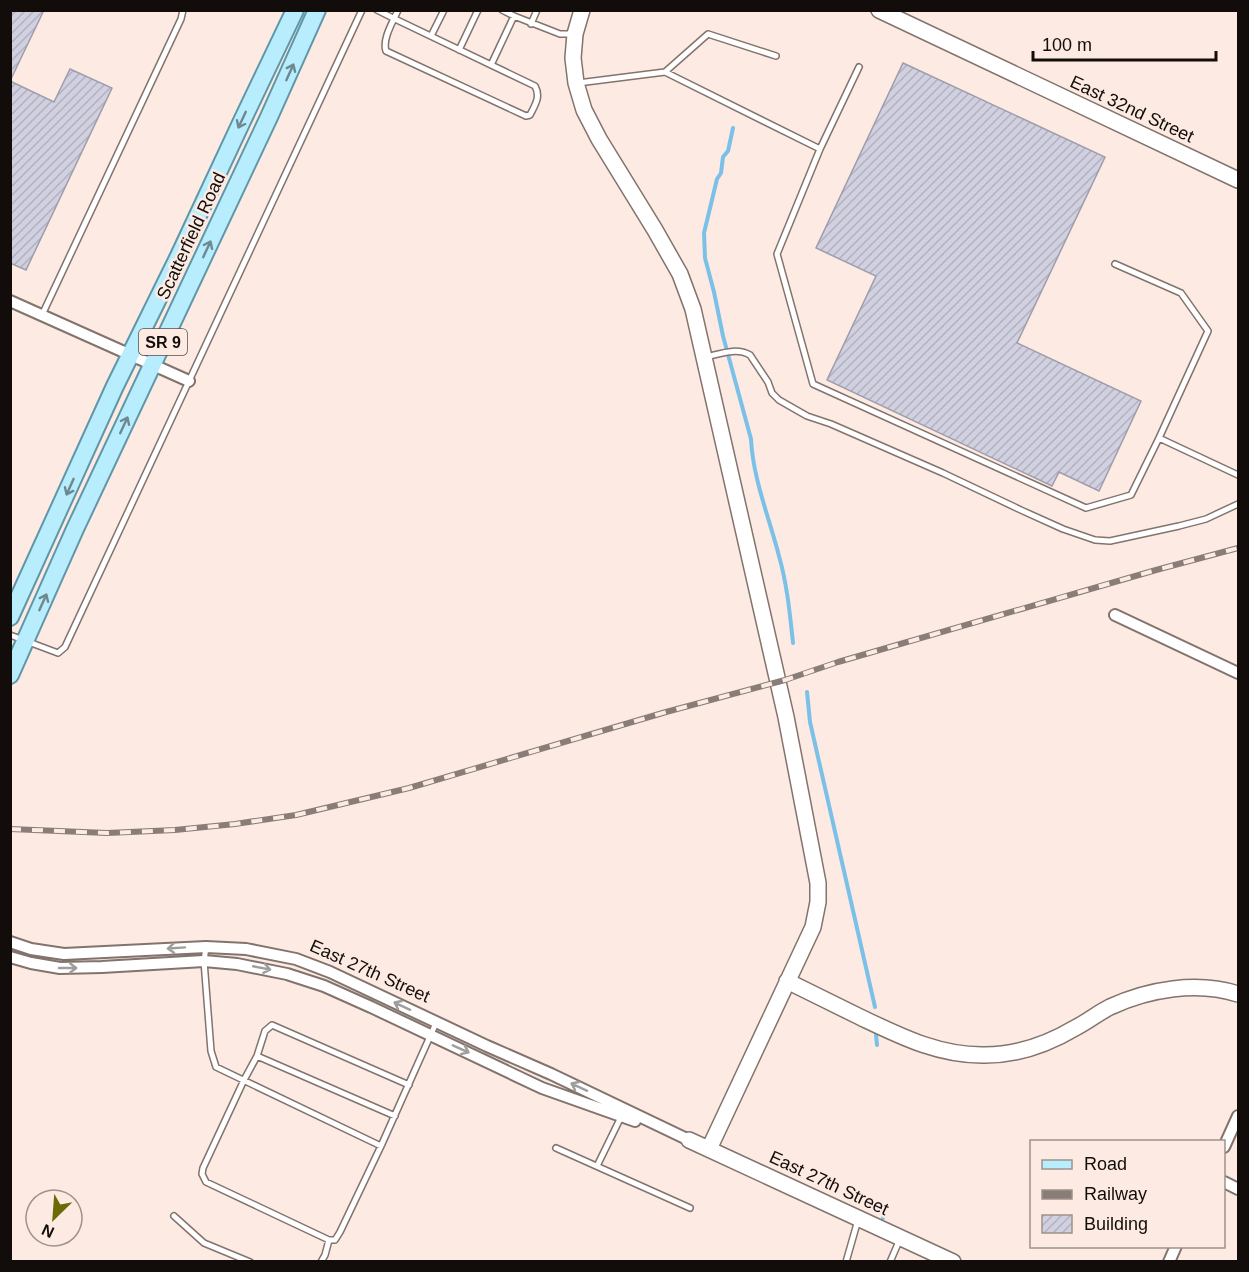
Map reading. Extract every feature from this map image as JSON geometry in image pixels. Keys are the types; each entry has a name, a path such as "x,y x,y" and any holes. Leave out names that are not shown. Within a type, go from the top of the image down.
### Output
{"main road":[{"name":"Scatterfield Road","path":"10,617 295,10"},
{"name":"Scatterfield Road","path":"10,675 18,638 75,529 270,117 317,10"}],"street":[{"path":"582,10 575,34 573,58 576,83 584,110 599,140 680,274 693,309 786,717 818,883 818,902 813,927 709,1149"},
{"name":"East 32nd Street","path":"879,10 1239,180"},
{"path":"10,301 189,381"},
{"path":"1115,615 1239,674"},
{"name":"East 27th Street","path":"10,942 31,949 64,954 206,946 246,949 296,959 330,972 953,1262"},
{"name":"East 27th Street","path":"10,957 60,968 102,968 204,961 237,964 287,974 324,986 542,1088 689,1140"},
{"path":"787,981 901,1037 930,1048 959,1054 986,1055 1040,1045 1074,1029 1108,1008 1160,991 1189,987 1239,994"},
{"path":"1225,1145 1239,1116"},
{"path":"1225,1182 1239,1189"},
{"path":"1169,1262 1175,1248"}],"lane":[{"path":"42,315 183,10"},
{"path":"18,638 58,653 65,647 362,10"},
{"path":"377,10 394,19 535,86 539,92 538,98 530,115 526,116 386,51 384,45 394,19 399,10"},
{"path":"431,36 444,10"},
{"path":"459,50 478,10"},
{"path":"502,10 531,24 560,34 575,34"},
{"path":"531,24 537,10"},
{"path":"491,65 514,16"},
{"path":"665,72 708,34 776,56"},
{"path":"859,67 820,149 777,254 813,384 1086,508 1131,495 1208,332 1181,293 1115,264"},
{"path":"576,83 665,72 820,149"},
{"path":"704,358 734,351 750,355 778,400 807,416 831,424 1053,524 1095,540 1110,541 1179,526 1206,519 1239,504"},
{"path":"1159,438 1239,475"},
{"path":"206,946 204,961 212,1051 216,1067 381,1146"},
{"path":"409,1085 272,1025 265,1031 257,1056 202,1174 206,1182 329,1240 335,1240 395,1116 409,1085 431,1036 436,1022"},
{"path":"257,1056 395,1116"},
{"path":"597,1167 622,1116"},
{"path":"556,1148 690,1208"},
{"path":"174,1216 204,1243 250,1262"},
{"path":"846,1262 858,1218"},
{"path":"890,1262 901,1237"},
{"path":"321,1262 329,1240"}],"building":[{"path":"10,10 44,10 10,81"},
{"path":"903,63 1105,157 1017,343 1141,401 1099,491 1059,472 1052,486 827,380 876,276 816,248"},
{"path":"70,69 112,88 26,270 10,263 10,81 54,102"}],"waterway":[{"path":"733,128 728,151 723,157 721,173 717,179 704,233 705,258 751,439 758,483 782,567 793,643"},
{"path":"807,692 810,722 875,1007"},
{"path":"876,1035 877,1045"},
{"path":"883,1211 883,1218"}],"railway":[{"path":"10,829 107,833 175,830 296,815 409,788 1238,548"}]}
